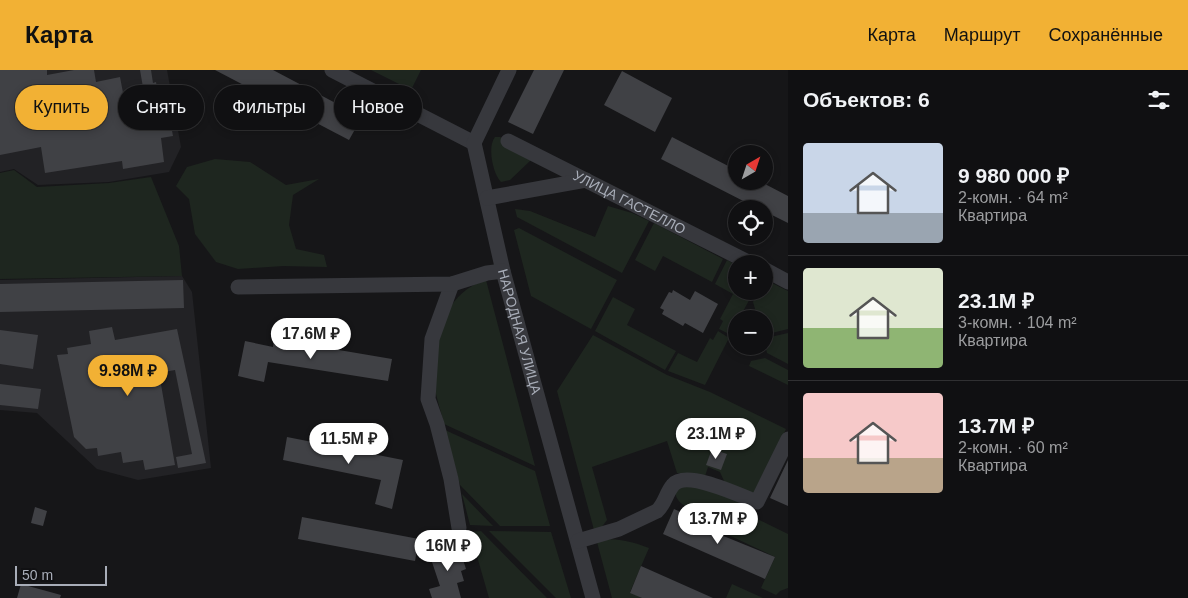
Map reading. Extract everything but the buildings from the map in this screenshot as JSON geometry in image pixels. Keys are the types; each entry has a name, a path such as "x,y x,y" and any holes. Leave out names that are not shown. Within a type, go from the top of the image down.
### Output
{"street":[{"path":"332,70 474,143 509,70"},
{"name":"УЛИЦА ГАСТЕЛЛО","path":"508,141 734,255"},
{"name":"НАРОДНАЯ УЛИЦА","path":"474,143 503,271 593,598"},
{"path":"487,198 586,180"},
{"path":"238,287 452,284 487,273 503,271"},
{"path":"773,274 788,282"},
{"path":"452,284 432,339 428,400 437,424 451,479 459,528"},
{"path":"578,541 619,529 657,511 662,507 673,485 678,481 694,480 711,483 757,502 788,439"}],"shaded area":[{"path":"0,70 167,70 170,85 118,85 118,130 178,130 181,147 169,172 109,182 38,185 14,169 0,172"},
{"path":"371,70 421,70 414,85 401,85"},
{"path":"495,137 500,137 531,155 530,161 510,180 501,182 496,173 491,154 491,147"},
{"path":"215,159 250,162 286,185 319,179 293,195 289,225 296,249 324,255 327,267 283,266 238,269 216,262 195,234 189,199 176,186 187,167"},
{"path":"14,170 37,187 109,183 151,177 179,246 182,276 0,279 0,173"},
{"path":"608,206 632,213 649,221 622,273 517,217 515,209 530,211 595,237"},
{"path":"654,223 723,259 712,282 663,256 655,271 635,260"},
{"path":"519,228 617,280 591,329 531,296 514,230"},
{"path":"727,260 728,291 715,284"},
{"path":"182,276 192,292 211,468 138,480 97,469 37,413 0,410 0,280"},
{"path":"486,280 535,466 444,424 436,396 434,386 435,353 441,327 453,303 462,293 473,285"},
{"path":"773,284 788,291 788,329 773,333 773,310 755,310 754,300 773,300"},
{"path":"613,297 635,309 627,325 676,351 665,370 595,331"},
{"path":"730,300 749,300 744,310 728,310 728,334 719,329 723,321 720,319"},
{"path":"718,331 728,337 705,385 668,371 678,353 697,362 710,338 713,340"},
{"path":"788,333 788,364 771,355 773,355 773,336"},
{"path":"593,335 667,375 710,392 786,429 756,491 751,494 725,483 720,472 708,467 705,476 677,473 667,441 592,467 607,520 601,528 594,530 557,391"},
{"path":"765,358 788,370 788,385 749,366 751,361"},
{"path":"445,430 535,471 550,526 500,526 460,485"},
{"path":"680,486 709,487 750,506 749,515 788,534 788,588 776,595 761,588 775,557 697,520 701,513 680,503 676,495 675,490"},
{"path":"462,494 493,526 470,525"},
{"path":"481,531 547,598 489,598 470,532"},
{"path":"489,531 551,532 571,598 556,598"},
{"path":"604,539 627,541 649,548 630,592 642,598 612,598 597,542"},
{"path":"732,584 763,598 726,598"}]}
